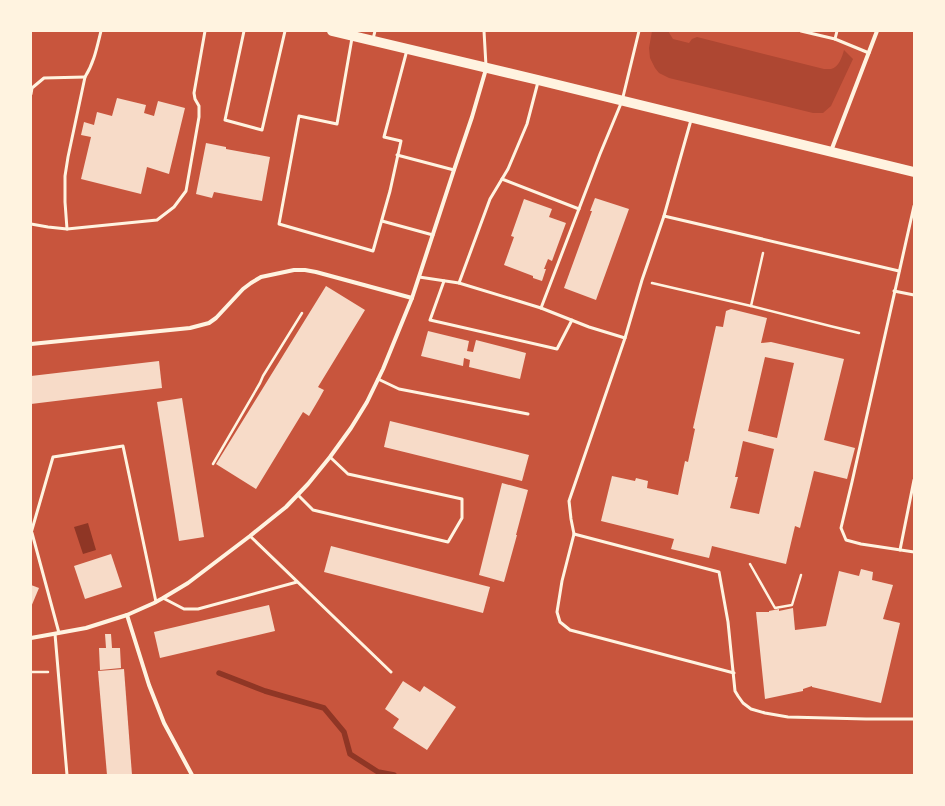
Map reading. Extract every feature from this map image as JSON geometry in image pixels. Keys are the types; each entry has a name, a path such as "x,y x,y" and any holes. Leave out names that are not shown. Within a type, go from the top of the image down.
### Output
{"main road":[{"path":"332,31 352,36 374,36 407,49 914,172"}],"street":[{"path":"831,151 877,31"},
{"path":"31,638 86,628 127,615 156,602 188,583 286,507 308,484 330,457 351,428 367,402 412,298 472,117 486,68"},
{"path":"31,344 200,326 209,323 216,318 243,289 261,277 294,270 316,272 412,298"},
{"path":"127,615 149,685 164,723 192,775"}],"lane":[{"path":"67,229 65,202 66,176 70,150 85,77 92,64 101,31"},
{"path":"31,224 67,229 157,220 174,207 186,191 199,117 199,106 195,99 194,93 205,31"},
{"path":"244,31 225,120 262,130 285,31"},
{"path":"484,31 486,68"},
{"path":"541,308 622,101 639,31"},
{"path":"801,31 835,39 869,52"},
{"path":"835,39 837,31"},
{"path":"352,36 337,124 299,116 279,224 374,251 390,191 401,141 384,137 407,49"},
{"path":"31,94 31,88 44,78 85,77"},
{"path":"459,282 490,199 508,169 526,124 538,80"},
{"path":"692,118 664,216 642,280 625,338 569,501 570,519 574,534 562,582 557,612 560,622 570,630 734,673"},
{"path":"397,155 454,170"},
{"path":"502,179 579,209"},
{"path":"914,206 841,528 846,540 861,544 914,552"},
{"path":"664,216 899,271"},
{"path":"382,222 433,235"},
{"path":"419,277 459,282 541,308 589,327 625,338"},
{"path":"444,281 430,320 557,349 572,320"},
{"path":"894,292 914,295"},
{"path":"378,379 399,389 528,414"},
{"path":"67,775 57,633 31,533 54,457 123,446 156,602"},
{"path":"298,495 313,510 448,542 462,518 462,500 348,474 330,457"},
{"path":"900,550 914,480"},
{"path":"574,534 719,572 728,622 735,691 743,703 751,710 788,717 914,719"},
{"path":"250,536 391,672"},
{"path":"163,598 184,609 198,609 298,582"}],"path":[{"path":"752,306 762,253"},
{"path":"642,280 859,333"},
{"path":"213,464 263,376 302,313"},
{"path":"750,564 775,608 792,605 801,575"},
{"path":"31,672 59,672"}],"shaded area":[{"path":"652,31 668,31 673,39 689,43 692,39 697,37 824,69 834,68 840,61 844,50 853,59 831,106 823,113 813,113 669,78 659,73 650,58 649,48"},
{"path":"88,523 96,550 83,554 74,527"}],"building":[{"path":"117,98 146,105 144,113 154,116 158,101 185,108 169,174 147,167 141,194 81,179 91,137 81,135 84,122 94,125 97,112 112,116"},
{"path":"206,143 226,147 226,149 270,157 262,201 214,192 212,198 196,194"},
{"path":"595,198 629,209 596,300 564,288 592,211 590,211"},
{"path":"524,199 552,209 549,217 566,223 552,261 548,259 544,269 546,269 542,281 504,265 514,237 511,236"},
{"path":"326,286 365,310 318,387 324,390 309,416 303,412 256,489 216,464"},
{"path":"731,309 767,318 761,343 771,342 844,359 824,440 855,448 847,479 814,471 800,528 795,526 786,564 712,546 709,558 671,549 674,539 601,521 612,476 635,481 636,478 648,481 647,488 678,495 685,461 688,462 695,429 693,428 716,326 723,327 726,311","holes":["765,357 794,363 777,438 748,431","743,441 774,449 759,514 730,508 738,477 735,477"]},
{"path":"428,331 469,341 467,351 473,352 476,340 526,353 520,379 469,367 470,360 464,358 463,366 421,356"},
{"path":"159,361 162,388 31,404 31,376"},
{"path":"182,398 204,537 179,541 157,402"},
{"path":"390,421 529,455 522,481 384,447"},
{"path":"502,483 528,490 504,582 479,575"},
{"path":"331,546 490,587 483,613 324,572"},
{"path":"111,554 122,587 85,599 74,566"},
{"path":"861,569 873,572 872,580 893,585 883,619 900,623 881,703 812,686 803,689 803,691 765,699 756,612 769,612 779,609 779,611 793,608 795,630 826,626 839,571 859,576"},
{"path":"31,585 39,588 31,607"},
{"path":"269,605 275,631 160,658 154,632"},
{"path":"105,634 111,634 112,648 120,648 121,668 100,670 99,648 106,648"},
{"path":"124,669 132,775 107,775 98,671"},
{"path":"403,681 420,692 424,686 456,707 427,750 393,728 399,719 385,709"}],"waterway":[{"path":"219,673 265,691 324,708 344,732 350,754 378,772 394,775"}]}
